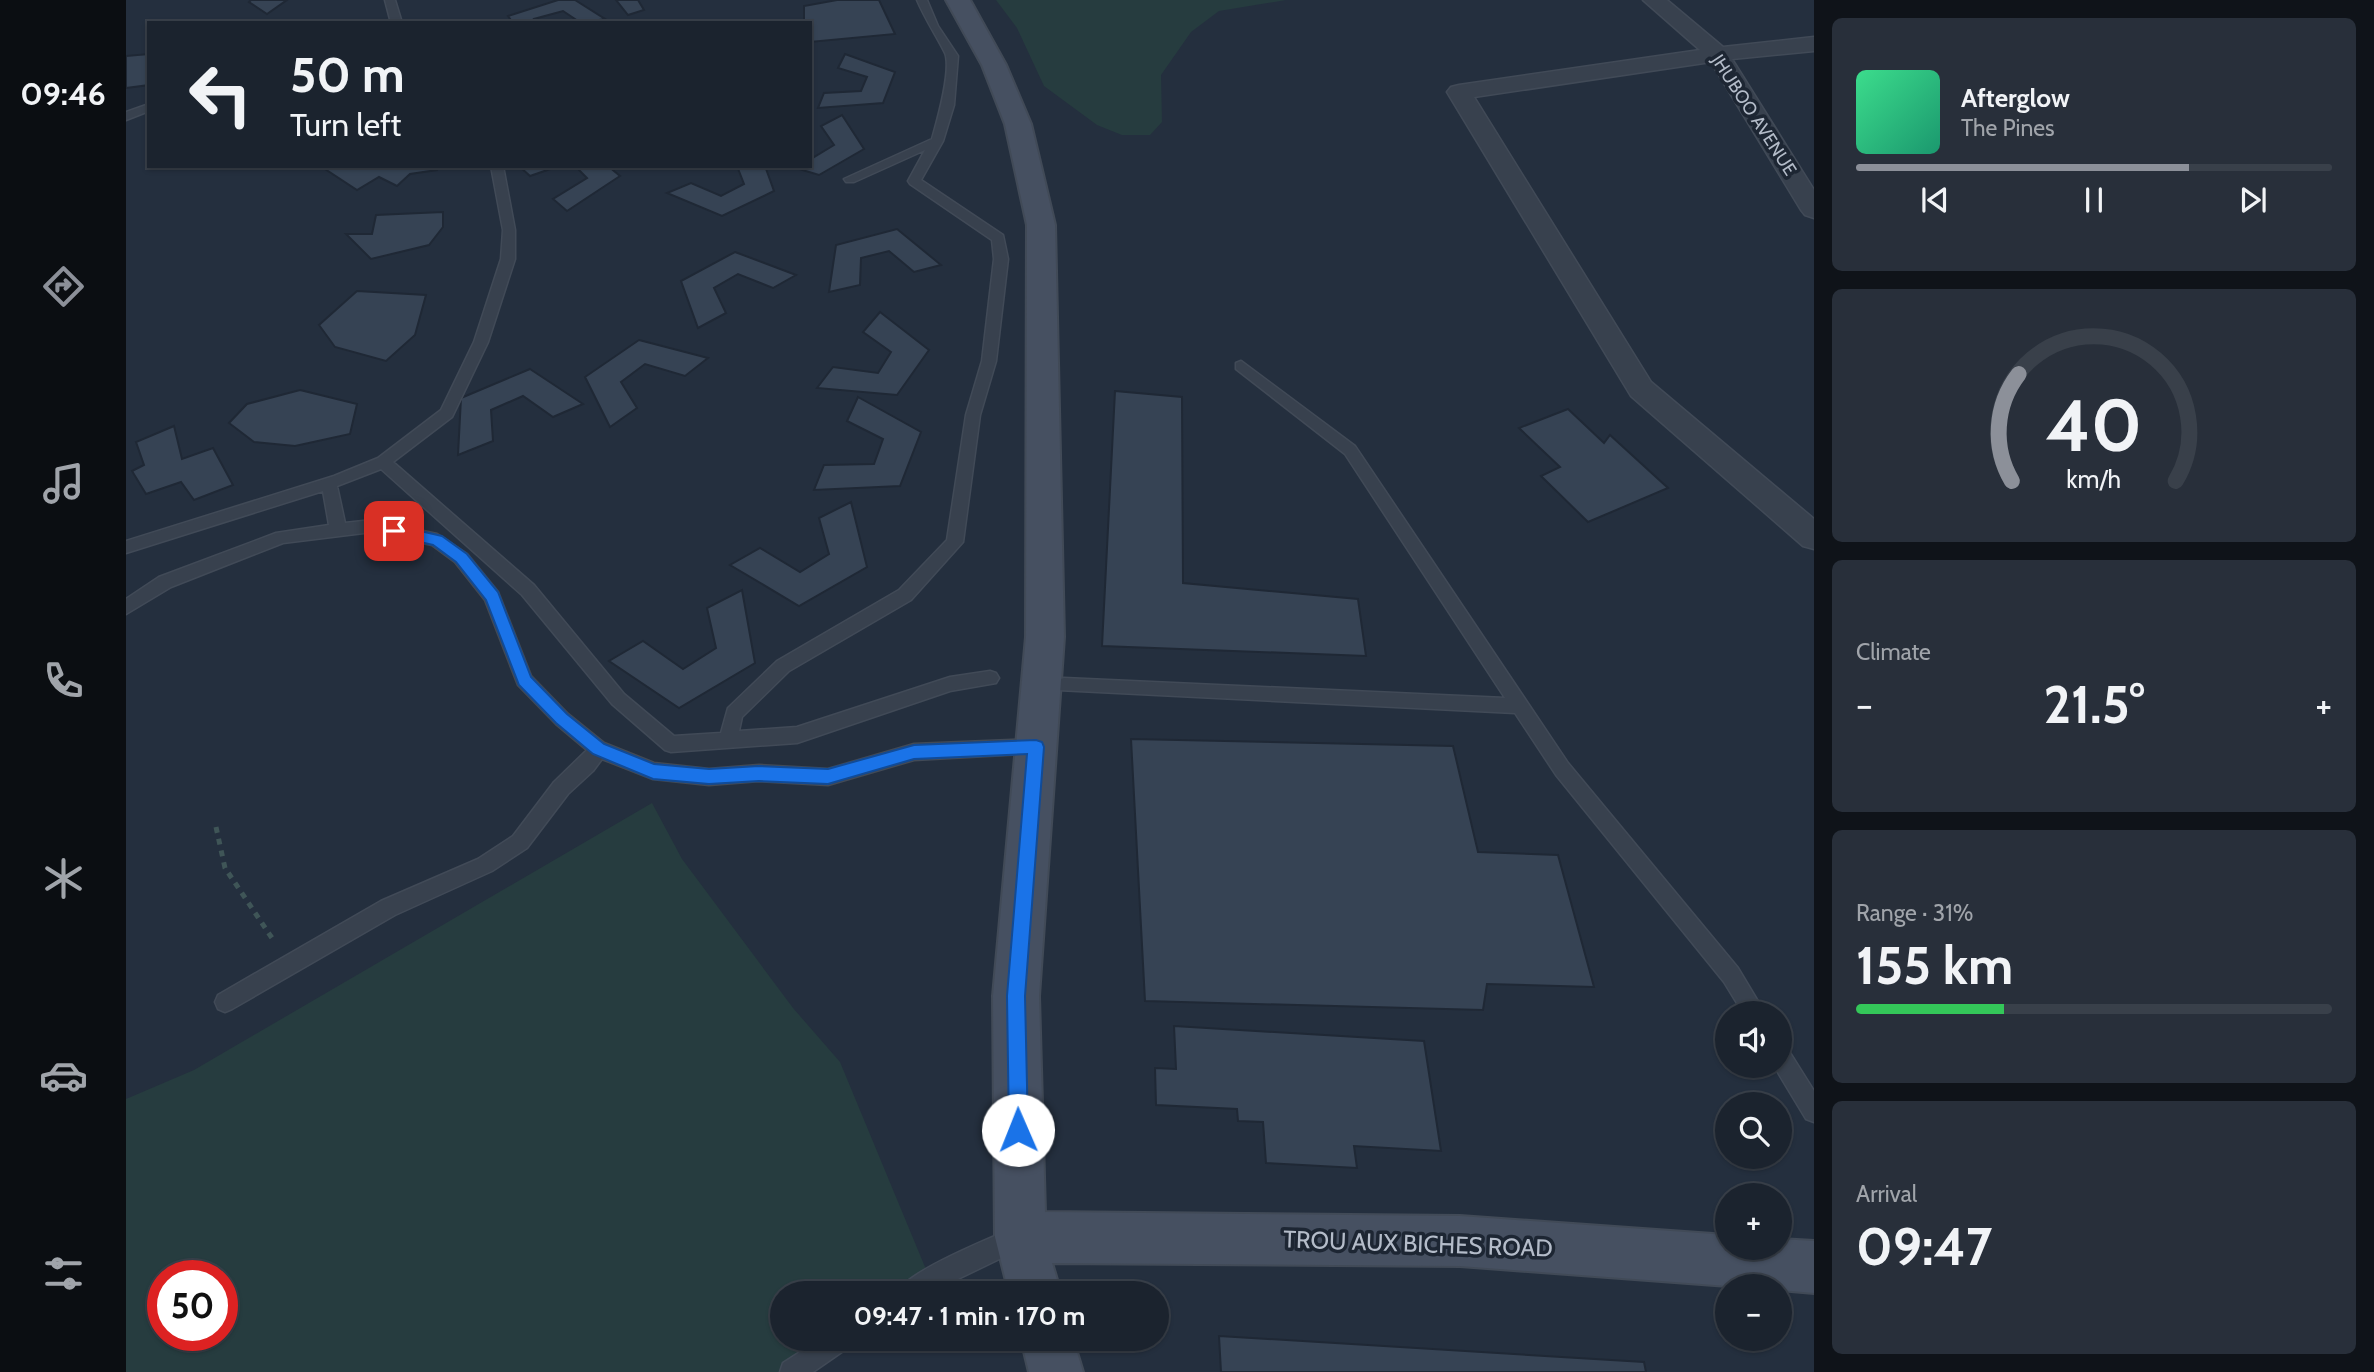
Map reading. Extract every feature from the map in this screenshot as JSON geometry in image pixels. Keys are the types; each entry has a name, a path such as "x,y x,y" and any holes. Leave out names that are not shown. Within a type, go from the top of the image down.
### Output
{"main road":[{"path":"958,0 994,65 1018,124 1041,225 1045,637 1016,996 1020,1237 1032,1281"},
{"name":"TROU AUX BICHES ROAD","path":"1020,1237 1460,1241 1814,1267"},
{"path":"1050,1351 1056,1372"}],"street":[{"name":"JHUBOO AVENUE","path":"1654,0 1718,54 1814,210"},
{"path":"1814,44 1718,54 1458,92 1641,389 1814,537"}],"lane":[{"path":"729,740 734,713 783,666 905,595 955,542 973,415 989,361 1001,259 998,238 914,181 937,141 948,105 952,56 933,26 922,0"},
{"path":"393,1 397,21"},
{"path":"126,116 147,108"},
{"path":"850,180 937,141"},
{"path":"126,547 329,484 383,462 447,413 481,342 508,259 509,230 497,168"},
{"path":"1241,366 1350,450 1562,769 1731,975 1747,1001"},
{"path":"383,462 528,590 618,699 671,744 797,735 950,684 990,678"},
{"path":"329,484 338,530"},
{"path":"126,607 165,582 282,537 372,526 437,540 461,558 492,597 524,680 562,719 598,749 653,771 709,776 759,773 828,777 914,752 1036,747"},
{"path":"1064,685 1521,706"},
{"path":"225,1002 388,908 485,865 520,842 561,788 587,765 598,749"},
{"path":"1792,1075 1814,1111"},
{"path":"927,1281 1020,1237"},
{"path":"792,1372 823,1351"}],"path":[{"path":"216,827 225,868 261,927 293,963"}],"green space":[{"path":"996,0 1286,0 1219,11 1191,32 1161,75 1162,122 1150,135 1122,135 1097,125 1044,86 1017,28"},
{"path":"652,803 682,859 793,1008 840,1062 930,1279 770,1281 770,1351 823,1351 792,1372 126,1372 126,1099 194,1070"}],"building":[{"path":"287,0 267,14 249,2"},
{"path":"558,0 575,0 605,19 578,21 563,11 534,19 535,21 512,21 508,16"},
{"path":"616,0 638,0 644,10 628,15"},
{"path":"837,0 879,0 895,34 812,42 812,21 804,21 804,6"},
{"path":"147,54 147,85 126,88 126,56"},
{"path":"845,54 895,72 883,103 818,108 824,93 861,91 867,77 838,68"},
{"path":"842,115 864,149 819,175 796,168 812,168 812,156 834,145 821,126"},
{"path":"438,168 410,174 397,186 379,177 357,190 325,169"},
{"path":"521,168 553,168 530,176"},
{"path":"577,168 610,168 620,176 567,211 553,199 587,178"},
{"path":"738,168 766,168 774,191 722,216 667,193 691,183 721,196 744,184"},
{"path":"443,212 443,227 429,245 371,259 346,234 372,234 376,215"},
{"path":"897,229 941,265 914,272 889,251 861,258 860,285 829,292 836,245"},
{"path":"735,252 796,275 773,288 738,274 714,288 726,313 698,328 681,281"},
{"path":"357,291 426,295 415,335 386,361 335,347 319,325"},
{"path":"880,312 929,350 897,395 817,388 833,367 878,373 891,352 863,332"},
{"path":"639,340 708,358 685,376 645,364 621,382 637,408 610,427 585,377"},
{"path":"530,369 583,404 553,417 523,396 491,410 493,441 458,455 461,398"},
{"path":"300,390 357,404 350,434 295,446 254,442 229,423 247,404"},
{"path":"1115,391 1182,397 1183,583 1358,599 1366,656 1102,646"},
{"path":"858,397 921,432 900,486 814,490 824,465 874,464 883,439 847,421"},
{"path":"1568,409 1604,443 1610,435 1668,488 1588,522 1541,476 1560,467 1519,428"},
{"path":"174,426 182,459 213,448 233,485 194,500 181,482 146,494 132,471 144,465 136,442"},
{"path":"851,502 867,567 799,606 730,565 760,548 800,572 829,554 819,518"},
{"path":"742,590 755,663 679,708 609,661 643,641 683,669 716,648 707,608"},
{"path":"1131,739 1453,746 1478,852 1558,855 1594,987 1487,984 1483,1010 1145,1001"},
{"path":"1174,1026 1424,1041 1441,1151 1354,1146 1357,1168 1266,1163 1263,1122 1238,1121 1237,1109 1156,1105 1155,1068 1176,1069"},
{"path":"1219,1336 1644,1362 1646,1372 1221,1372"}],"route":[{"path":"394,531 437,540 461,558 492,597 524,680 562,719 598,749 653,771 709,776 759,773 828,777 914,752 1036,747 1016,996 1018,1130"}]}
